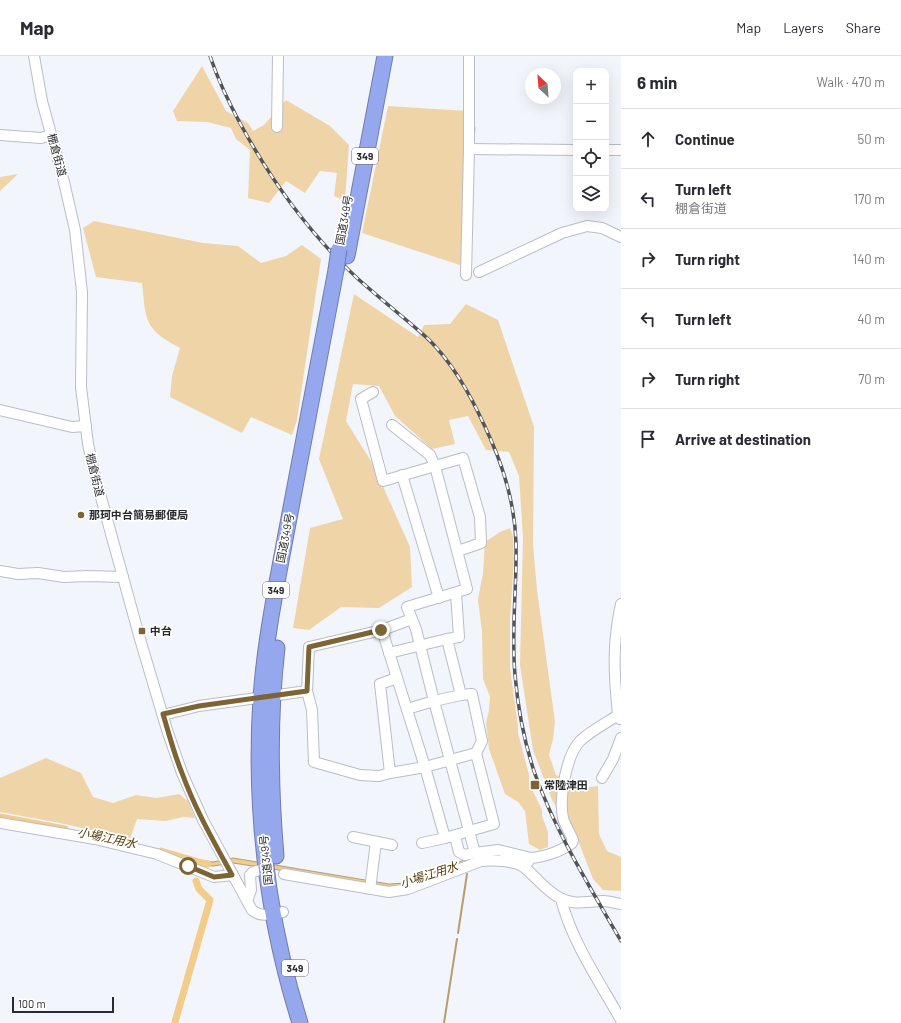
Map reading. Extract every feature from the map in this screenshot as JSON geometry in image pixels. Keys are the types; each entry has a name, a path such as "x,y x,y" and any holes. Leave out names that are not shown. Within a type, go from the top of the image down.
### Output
{"highway":[{"name":"国道349号","path":"343,252 374,56"},
{"name":"国道349号","path":"300,1023 282,958 278,913 261,813 259,762 267,696 275,665 283,598 339,273 385,56"},
{"name":"国道349号","path":"278,913 310,1023"}],"street":[{"name":"棚倉街道","path":"34,56 42,101 64,182 75,230 82,300 81,387 88,444 94,472 123,577 182,773 202,820 252,910 261,915 278,913"},
{"path":"277,127 278,56"},
{"path":"466,276 469,149 469,56"},
{"path":"0,135 41,138 51,135"},
{"path":"469,149 573,150"},
{"path":"609,150 621,150"},
{"path":"480,272 562,233 587,226 602,228 621,237"},
{"path":"373,392 360,399 383,481 464,458 480,517 481,543 458,551"},
{"path":"0,410 72,427 86,426"},
{"path":"392,424 430,455 435,466 467,589 407,607 420,646 475,853"},
{"path":"402,475 439,598"},
{"path":"0,572 18,574 38,573 64,577 123,577"},
{"path":"389,653 459,637 456,593"},
{"path":"382,630 425,767 450,837 460,852 465,855 498,850 531,858 538,858 572,844 573,840 564,819 562,804 562,792 570,756 581,741 620,716 614,678 614,659 615,638 621,604"},
{"path":"412,619 382,630 309,647 307,691 312,710 314,762 360,775 379,776 425,767 476,753"},
{"path":"447,640 460,695"},
{"path":"390,773 380,684 397,678"},
{"path":"163,714 199,706 307,691"},
{"path":"407,710 434,701 472,694 482,742 476,753 494,824 469,832 422,843"},
{"path":"602,778 613,759 621,738"},
{"path":"0,823 95,839 157,854 214,877 232,875"},
{"path":"353,837 392,845"},
{"path":"370,885 376,842"},
{"path":"524,867 531,858"},
{"path":"284,874 370,885 389,892 408,889 480,861 507,862 524,867 547,889 561,899 583,903 603,901 621,904"},
{"path":"247,901 251,890 250,875 253,872 260,870"},
{"path":"561,899 565,916 583,955 621,1020"}],"shaded area":[{"path":"202,66 226,111 248,123 253,131 264,125 286,100 330,126 349,145 345,200 334,196 337,173 320,171 305,193 286,181 269,203 248,198 250,150 236,139 231,128 207,122 177,121 173,111"},
{"path":"388,106 467,111 472,118 476,128 473,149 469,268 362,233"},
{"path":"18,174 0,191 0,177"},
{"path":"94,221 203,243 238,246 261,263 286,256 302,245 321,259 297,420 292,435 251,417 242,433 170,397 172,376 180,348 159,335 149,323 146,315 142,283 96,277 83,228"},
{"path":"354,294 418,337 424,325 450,324 466,304 498,320 534,427 533,544 537,590 555,722 549,755 556,775 582,788 598,786 599,834 607,851 621,857 621,891 603,890 593,879 579,843 552,800 533,750 520,665 523,537 519,476 509,452 486,450 468,416 449,420 455,444 432,449 395,416 379,386 353,384 346,421 374,466 410,547 412,587 379,608 341,607 309,630 293,628 310,528 343,519 319,459"},
{"path":"510,528 513,536 514,559 510,619 510,668 518,733 529,775 529,783 542,810 542,816 548,832 548,847 540,850 529,844 525,811 518,802 505,794 489,749 486,723 490,697 483,679 482,632 478,600 483,573 485,542 500,532"},
{"path":"46,758 81,773 93,797 113,803 136,795 156,798 179,794 188,801 195,818 184,817 165,821 137,819 130,839 60,823 0,812 0,778"}],"water":[{"path":"479,854 481,858 397,888 233,863 213,866 199,865 200,860 213,862 233,858 389,884 407,883"}],"waterway":[{"name":"小場江用水","path":"0,817 65,829"},
{"name":"小場江用水","path":"161,851 208,864"},
{"path":"458,933 467,874"},
{"path":"175,1022 210,900 199,889 196,881"},
{"path":"444,1023 457,939"}],"railway":[{"path":"210,56 224,91 241,125 266,167 293,206 323,244 357,278 423,334 443,355 459,378 485,427 505,477 514,517 516,543 514,626 515,675 522,725 528,750 543,796 563,839 621,941"}],"place":[{"name":"那珂中台簡易郵便局","path":"81,515"},
{"name":"中台","path":"142,631"},
{"name":"常陸津田","path":"535,785"}],"route":[{"path":"188,866 214,877 232,875 202,820 173,749 163,714 199,706 307,691 309,647 381,630"}]}
